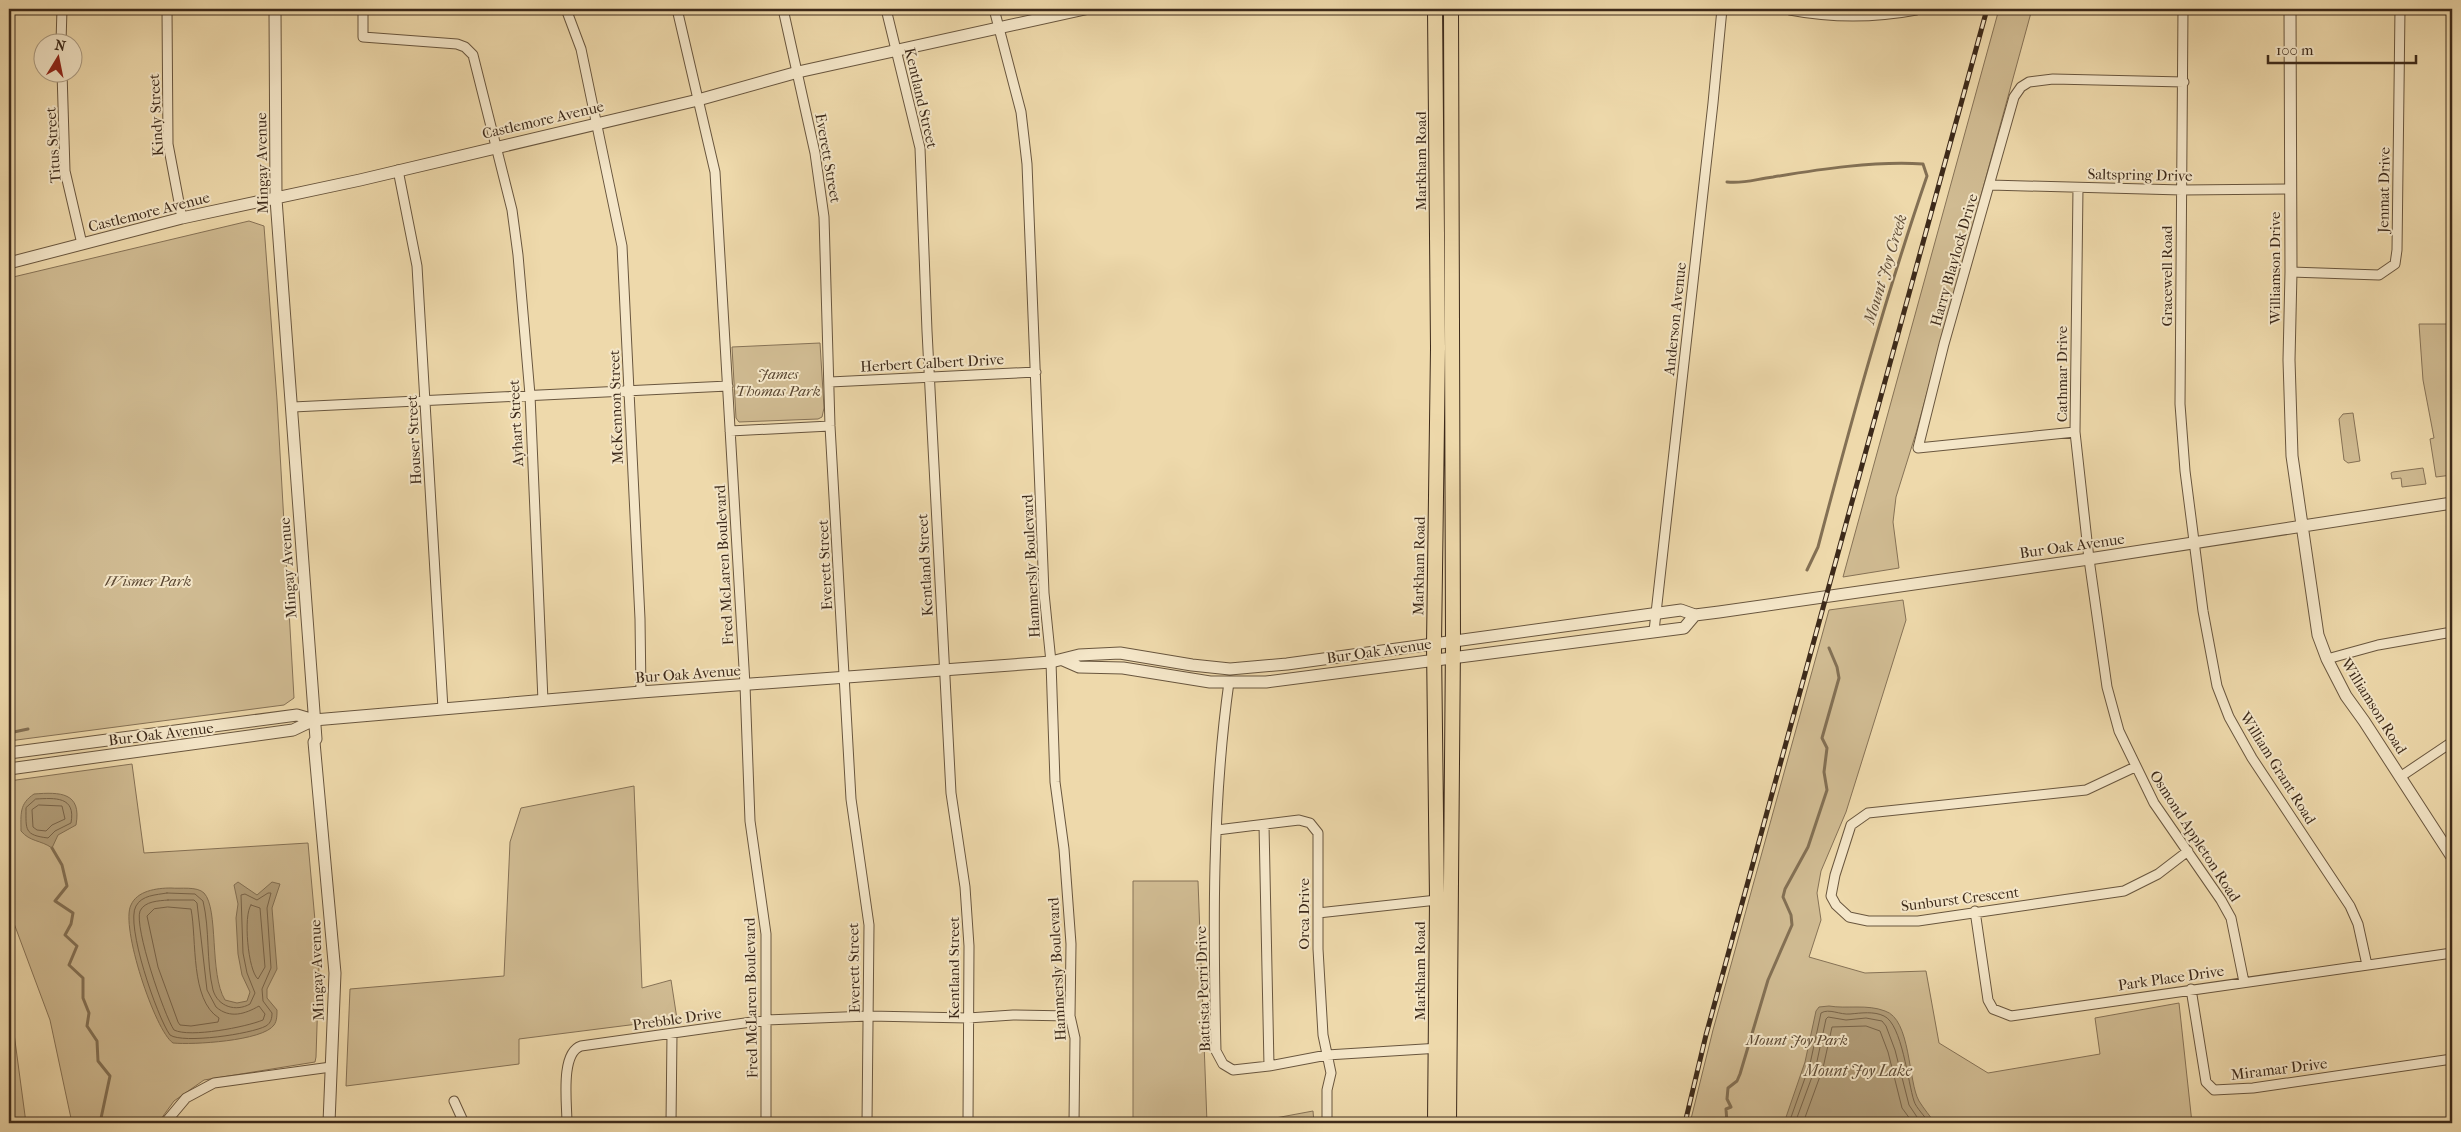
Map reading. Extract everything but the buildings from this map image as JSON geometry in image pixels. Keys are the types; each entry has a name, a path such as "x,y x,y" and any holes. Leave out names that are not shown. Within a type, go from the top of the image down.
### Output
{"main road":[{"name":"Markham Road","path":"1435,9 1438,348 1434,652 1437,900 1443,1048 1450,1123"},
{"name":"Markham Road","path":"1435,1123 1443,1048 1453,649 1451,9"}],"street":[{"path":"61,32 62,9"},
{"name":"Kindy Street","path":"167,9 168,144 182,218"},
{"name":"Mingay Avenue","path":"275,9 276,200 293,407 314,742 334,958 329,1123"},
{"name":"Ayhart Street","path":"363,9 363,37 457,44 465,47 473,55 512,210 517,240 530,395 543,701"},
{"name":"McKennon Street","path":"566,9 581,49 622,246 640,620 641,692"},
{"name":"Fred McLaren Boulevard","path":"677,9 715,172 745,685 750,821 766,934 766,1123"},
{"name":"Everett Street","path":"783,9 815,153 824,216 830,426 851,799 869,925 867,1123"},
{"name":"Kentland Street","path":"886,9 920,148 951,793 966,887 969,946 968,1123"},
{"name":"Hammersly Boulevard","path":"994,9 1000,27 1024,132 1036,372 1044,593 1051,662 1055,782 1064,849 1071,944 1070,1016 1074,1038 1074,1123"},
{"name":"Castlemore Avenue","path":"9,263 182,218 276,200 495,146 698,100 798,72 1085,9"},
{"name":"Anderson Avenue","path":"1654,631 1722,9"},
{"path":"1790,9 1848,15 1890,13 1916,9"},
{"name":"Gracewell Road","path":"2183,9 2184,82 2180,404 2185,472 2195,543"},
{"name":"Williamson Drive","path":"2290,9 2291,272 2289,360 2292,456 2302,527"},
{"name":"Jenmat Drive","path":"2291,272 2380,275 2394,264 2397,250 2400,9"},
{"name":"Harry Blaylock Drive","path":"2075,432 1918,448 1944,344 2014,97 2021,87 2029,82 2054,79 2184,82"},
{"name":"Titus Street","path":"62,82 65,171 82,244"},
{"name":"Houser Street","path":"398,170 417,266 443,709"},
{"name":"Saltspring Drive","path":"1990,185 2182,190 2290,189"},
{"name":"Cathmar Drive","path":"2078,188 2075,432 2089,559"},
{"name":"Herbert Calbert Drive","path":"830,382 1036,372"},
{"path":"293,407 728,386"},
{"path":"730,431 830,426"},
{"name":"Bur Oak Avenue","path":"1063,660 1079,667 1123,668 1210,682 1266,682 1681,610 1695,615 2089,559 2452,503"},
{"name":"Williamson Road","path":"2302,527 2318,635 2327,659 2346,696 2452,858"},
{"name":"William Grant Road","path":"2195,543 2203,611 2217,686 2229,717 2252,758 2350,906 2358,924 2367,966"},
{"name":"Osmond Appleton Road","path":"2089,559 2107,687 2119,731 2154,803 2188,851 2231,918 2244,982"},
{"name":"Bur Oak Avenue","path":"1453,649 1684,628 1695,615"},
{"path":"2327,659 2378,645 2452,632"},
{"name":"Bur Oak Avenue","path":"9,753 297,716 314,720 641,692 1051,662 1079,655 1120,653 1192,665 1230,669 1346,657 1434,652"},
{"name":"Battista Perri Drive","path":"1229,682 1216,830 1213,916 1216,1051 1223,1064 1233,1070 1269,1066 1327,1055 1443,1048"},
{"name":"Bur Oak Avenue","path":"9,769 293,730 314,720"},
{"path":"2400,777 2452,742"},
{"name":"Sunburst Crescent","path":"2135,767 2086,790 1882,810 1868,813 1851,825 1835,875 1831,896 1836,905 1849,917 1868,921 1918,921 1975,911 2124,891 2158,874 2188,851"},
{"name":"Orca Drive","path":"1264,825 1299,820 1310,823 1318,833 1318,949 1323,1035 1331,1073 1327,1090 1327,1123"},
{"path":"1216,830 1264,825 1269,1066"},
{"path":"1318,913 1437,900"},
{"name":"Park Place Drive","path":"1975,911 1988,1000 1993,1009 2011,1016 2452,953"},
{"name":"Miramar Drive","path":"2191,989 2206,1082 2214,1090 2253,1088 2452,1059"},
{"name":"Prebble Drive","path":"567,1123 567,1061 576,1048 766,1020 869,1016 968,1018 1013,1015 1070,1016"},
{"path":"671,1123 672,1034"},
{"path":"165,1123 186,1098 214,1083 331,1067"},
{"path":"454,1101 464,1123"}],"green space":[{"path":"1999,9 2032,9 1916,433 1896,497 1893,522 1899,568 1843,577"},
{"name":"Wismer Park","path":"249,221 264,226 277,400 294,698 284,705 9,741 9,278"},
{"path":"2419,324 2452,324 2452,475 2436,477 2430,439 2434,438 2423,380"},
{"name":"James Thomas Park","path":"820,343 824,408 822,417 818,419 739,422 736,418 732,347"},
{"path":"2353,413 2360,461 2348,463 2344,460 2339,419 2343,414"},
{"path":"2423,468 2426,484 2402,487 2401,478 2392,479 2391,473 2393,472"},
{"name":"Mount Joy Park","path":"1903,600 1906,620 1846,812 1821,871 1817,893 1821,920 1809,957 1865,973 1926,971 1939,1043 1988,1073 2100,1054 2095,1018 2179,1003 2192,1123 1690,1123 1713,1030 1829,610"},
{"path":"132,764 144,853 308,843 319,965 316,1057 315,1062 204,1080 174,1101 158,1123 72,1123 50,1020 9,910 9,781"},
{"path":"634,786 642,988 671,980 677,1019 519,1039 519,1064 346,1086 350,989 504,976 510,842 521,808"},
{"path":"1133,881 1198,881 1207,1123 1133,1123"},
{"path":"9,1011 11,1011 26,1123 9,1123"},
{"path":"1313,1111 1314,1123 1207,1123 1254,1122"}],"water":[{"path":"52,793 67,796 76,806 76,825 58,835 52,848 24,835 21,831 23,806 34,794"},
{"path":"238,882 257,895 272,882 280,884 272,908 277,969 267,989 267,998 277,1010 276,1022 267,1030 242,1038 227,1041 173,1043 157,1019 141,977 130,934 129,916 131,905 142,893 159,889 193,889 204,893 209,901 211,913 220,989 225,1000 237,1003 247,1001 250,992 242,975 238,954 236,918 238,904 234,885"},
{"name":"Mount Joy Lake","path":"1819,1007 1878,1009 1893,1016 1900,1026 1904,1038 1915,1092 1919,1101 1935,1123 1784,1123 1805,1062 1816,1011"}],"waterway":[{"name":"Mount Joy Creek","path":"1727,182 1745,182 1829,169 1904,163 1923,164 1927,176 1869,360 1818,547 1807,570"},
{"name":"Mount Joy Creek","path":"1727,1123 1726,1109 1731,1107 1727,1099 1728,1088 1737,1081 1740,1074 1768,980 1792,925 1791,915 1783,897 1785,889 1808,847 1827,790 1824,772 1827,748 1822,738 1839,678 1837,667 1829,648"},
{"path":"9,733 28,729"},
{"path":"52,848 62,865 67,886 55,901 73,913 71,924 65,935 77,946 69,965 83,978 83,998 89,1013 87,1026 97,1041 98,1061 110,1076 100,1123"}],"railway":[{"path":"1685,1123 1706,1035 1987,9"}]}
